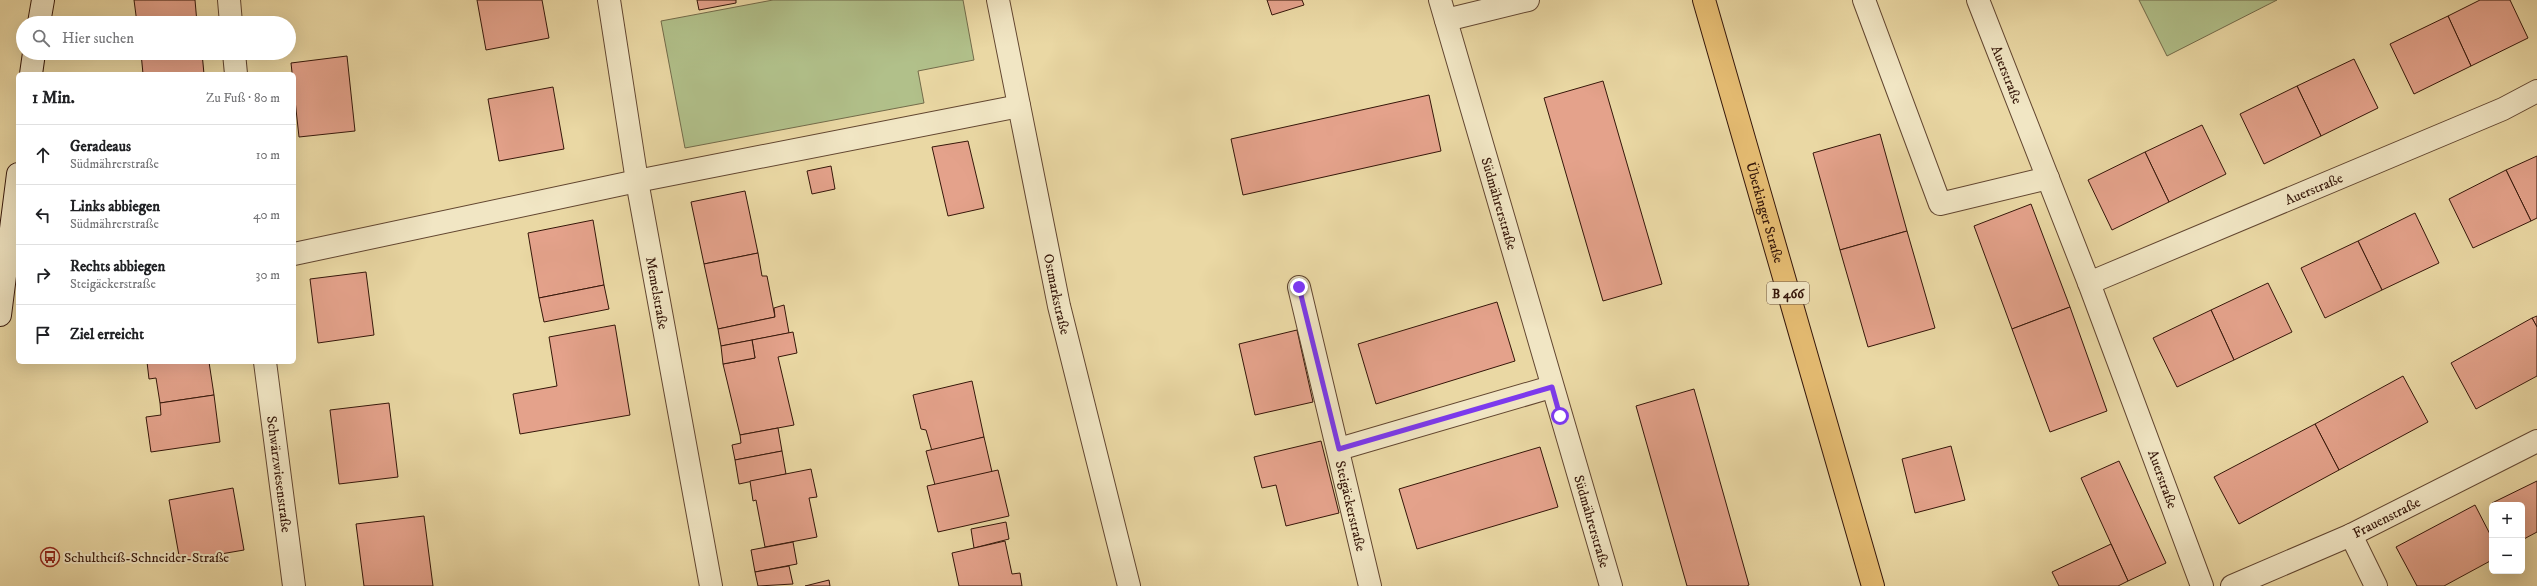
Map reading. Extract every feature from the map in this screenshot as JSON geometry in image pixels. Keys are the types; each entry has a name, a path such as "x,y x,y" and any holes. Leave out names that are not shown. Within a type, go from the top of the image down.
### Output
{"main road":[{"name":"Überkinger Straße","path":"1704,0 1873,586"}],"street":[{"path":"40,16 43,0"},
{"path":"229,0 230,16"},
{"name":"Memelstraße","path":"609,0 637,181 711,586"},
{"name":"Ostmarkstraße","path":"998,0 1059,306 1129,586"},
{"name":"Südmährerstraße","path":"1528,0 1443,10 1611,586"},
{"path":"1864,0 1940,204 2048,178"},
{"name":"Auerstraße","path":"1978,0 2089,283 2202,586"},
{"path":"31,72 33,60"},
{"path":"235,60 236,72"},
{"name":"Auerstraße","path":"2089,283 2504,109 2537,91"},
{"path":"296,254 637,181 1019,106"},
{"path":"0,314 16,190"},
{"name":"Steigäckerstraße","path":"1299,287 1339,449 1370,586"},
{"name":"Schwärzwiesenstraße","path":"265,364 294,586"},
{"path":"1339,449 1552,387"},
{"name":"Frauenstraße","path":"2232,586 2351,535 2537,441"},
{"path":"2351,535 2376,586"}],"green space":[{"path":"773,0 963,0 974,60 918,71 924,103 685,148 661,21"},
{"path":"2139,0 2277,0 2167,56"}],"building":[{"path":"134,0 195,0 196,16 136,16"},
{"path":"477,0 542,0 549,38 486,50"},
{"path":"697,0 736,0 736,3 699,10"},
{"path":"1267,0 1302,0 1304,5 1272,15"},
{"path":"2480,0 2510,0 2528,38 2471,66 2448,16"},
{"path":"2448,16 2471,66 2414,94 2390,44"},
{"path":"347,56 355,131 299,137 296,109 296,72 292,72 291,63"},
{"path":"2354,59 2378,108 2321,136 2297,86"},
{"path":"142,60 203,60 204,72 143,72"},
{"path":"1603,81 1662,284 1603,301 1544,98"},
{"path":"2297,86 2321,136 2264,164 2240,114"},
{"path":"553,87 564,149 499,161 488,99"},
{"path":"1429,95 1441,151 1243,195 1231,139"},
{"path":"2202,125 2226,174 2169,202 2145,152"},
{"path":"1880,134 1907,231 1840,250 1813,153"},
{"path":"968,141 984,208 948,216 932,147"},
{"path":"2145,152 2169,202 2112,230 2088,180"},
{"path":"2537,156 2537,218 2531,221 2506,170"},
{"path":"831,166 835,189 812,194 807,171"},
{"path":"2506,170 2531,221 2473,248 2449,199"},
{"path":"745,191 758,253 704,264 691,202"},
{"path":"2031,204 2070,307 2012,329 1974,226"},
{"path":"2415,213 2439,263 2382,290 2358,241"},
{"path":"593,220 604,285 539,298 528,233"},
{"path":"1907,231 1935,328 1868,347 1840,250"},
{"path":"2358,241 2382,290 2325,318 2301,268"},
{"path":"758,253 762,276 767,276 775,317 718,329 704,264"},
{"path":"366,272 374,335 318,343 310,279"},
{"path":"2268,283 2292,332 2234,360 2211,310"},
{"path":"604,285 609,309 544,322 539,298"},
{"path":"1497,302 1515,361 1376,404 1358,344"},
{"path":"784,305 789,333 721,346 718,329 775,317 774,308"},
{"path":"2070,307 2107,411 2050,432 2012,329"},
{"path":"2211,310 2234,360 2177,387 2153,338"},
{"path":"2537,316 2537,327 2532,318"},
{"path":"2532,318 2537,327 2537,376 2476,409 2451,363"},
{"path":"615,325 630,415 520,434 513,394 557,386 549,337"},
{"path":"1297,330 1313,402 1255,415 1239,344"},
{"path":"793,332 797,353 778,357 794,425 740,435 723,364 755,358 752,340"},
{"path":"752,340 755,358 723,364 721,346"},
{"path":"147,364 209,364 214,395 160,403 156,378 149,379"},
{"path":"2403,376 2428,422 2339,470 2315,424"},
{"path":"972,381 984,437 932,451 926,430 921,429 913,395"},
{"path":"1694,389 1749,585 1747,586 1687,586 1636,406"},
{"path":"214,395 220,442 151,452 146,417 161,415 160,403"},
{"path":"389,403 398,477 339,484 330,410"},
{"path":"2315,424 2339,470 2239,524 2214,477"},
{"path":"778,428 782,451 735,460 732,445 741,443 740,435"},
{"path":"984,437 992,472 935,485 926,451"},
{"path":"1321,441 1339,513 1286,526 1276,485 1262,488 1254,457"},
{"path":"1951,446 1965,500 1915,513 1902,459"},
{"path":"1540,447 1558,507 1417,549 1399,489"},
{"path":"782,451 786,474 739,484 735,460"},
{"path":"2119,461 2166,563 2128,581 2081,478"},
{"path":"811,469 817,497 809,498 817,537 765,547 756,500 753,501 750,481"},
{"path":"998,470 1009,516 938,532 927,486"},
{"path":"2537,481 2537,532 2525,538 2525,502 2494,502"},
{"path":"233,488 244,550 180,561 169,500"},
{"path":"2475,505 2489,532 2489,562 2444,586 2417,586 2396,547"},
{"path":"424,516 433,586 364,586 356,524"},
{"path":"1006,522 1009,539 974,548 971,529"},
{"path":"1005,541 1012,574 1020,573 1022,586 959,586 952,553"},
{"path":"793,542 797,564 755,572 751,550"},
{"path":"2111,544 2128,581 2118,586 2059,586 2052,572"},
{"path":"789,566 793,584 758,586 755,572"},
{"path":"829,580 830,586 805,586"}],"place":[{"name":"Schultheiß-Schneider-Straße","path":"50,557"}],"route":[{"path":"1299,287 1339,449 1552,387 1560,416"}]}
